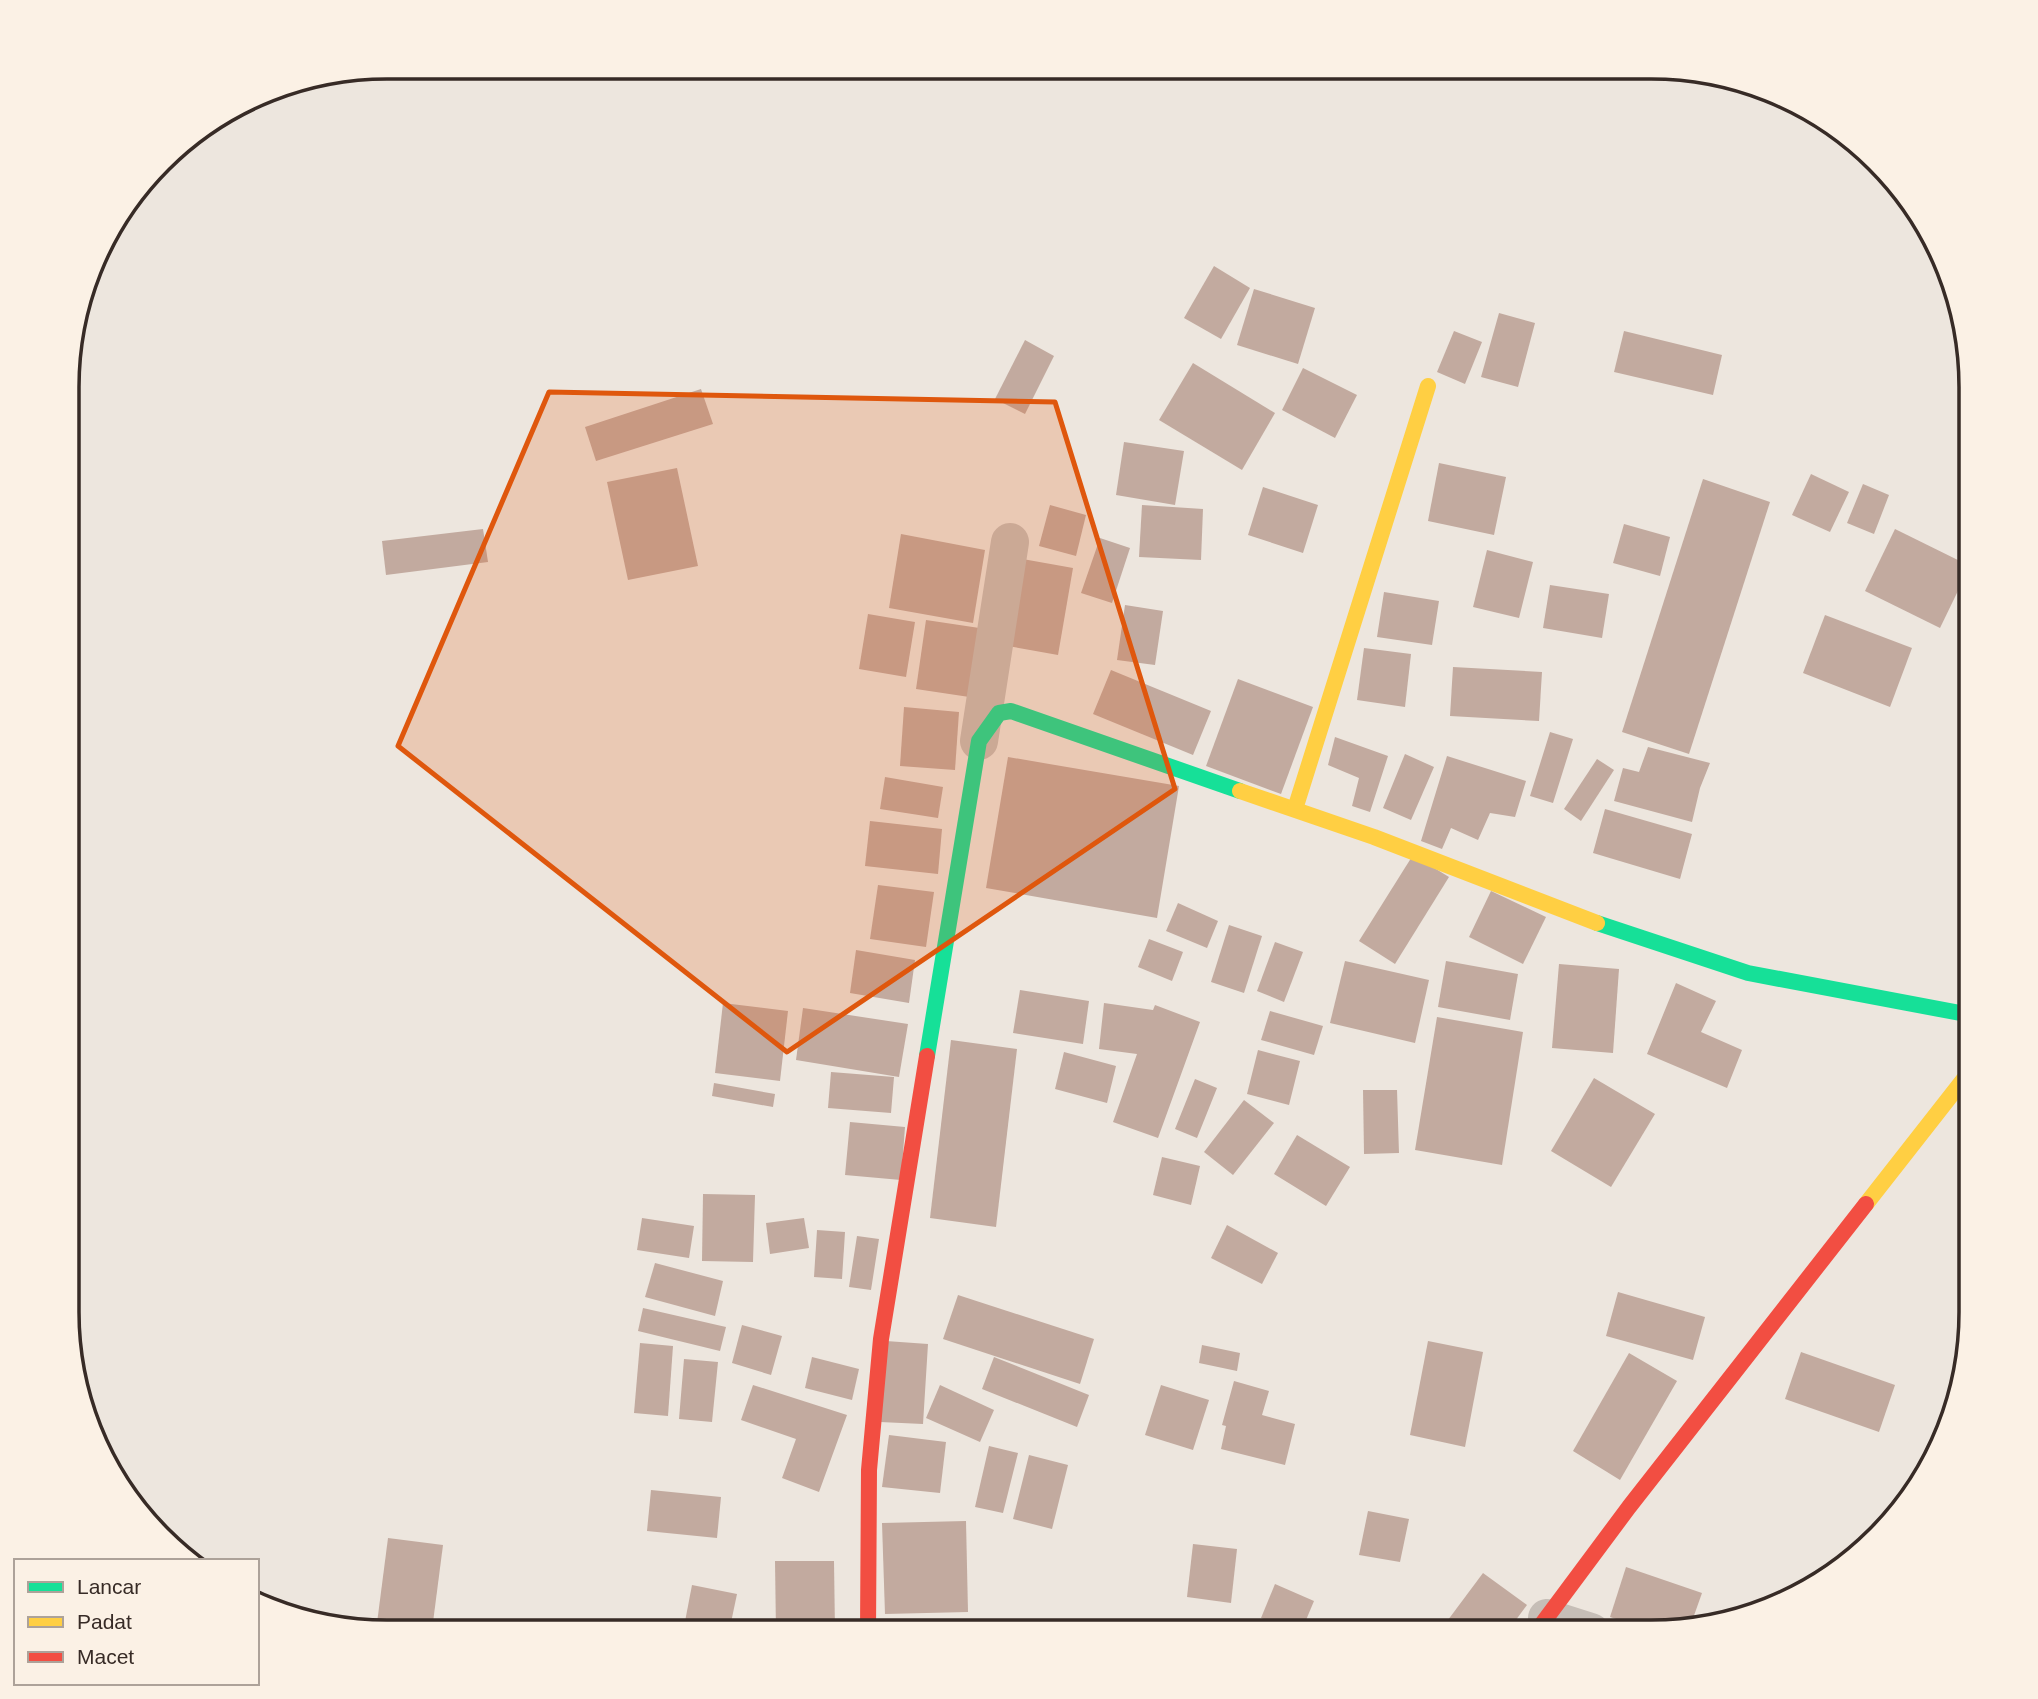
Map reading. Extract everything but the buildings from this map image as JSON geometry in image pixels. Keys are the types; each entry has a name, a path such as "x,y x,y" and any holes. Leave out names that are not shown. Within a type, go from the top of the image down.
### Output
{"street":[{"path":"1295,809 1428,386"},
{"path":"868,1620 869,1470 881,1339 1010,542"},
{"path":"979,741 999,713 1011,711 1295,809 1560,911 1748,973 1959,1013"},
{"path":"1546,1620 1637,1496 1959,1085"}],"highlighted area":[{"path":"549,392 1055,402 1175,789 787,1052 398,746"}],"traffic: fast":[{"path":"927,1056 979,741 999,713 1011,711 1240,791"},
{"path":"1597,923 1748,973 1959,1013"}],"traffic: slow":[{"path":"1295,809 1428,386"},
{"path":"1240,791 1374,837 1597,923"},
{"path":"1866,1204 1959,1085"}],"traffic: jam":[{"path":"868,1620 869,1470 881,1339 927,1056"},
{"path":"1545,1620 1629,1507 1866,1204"}]}
